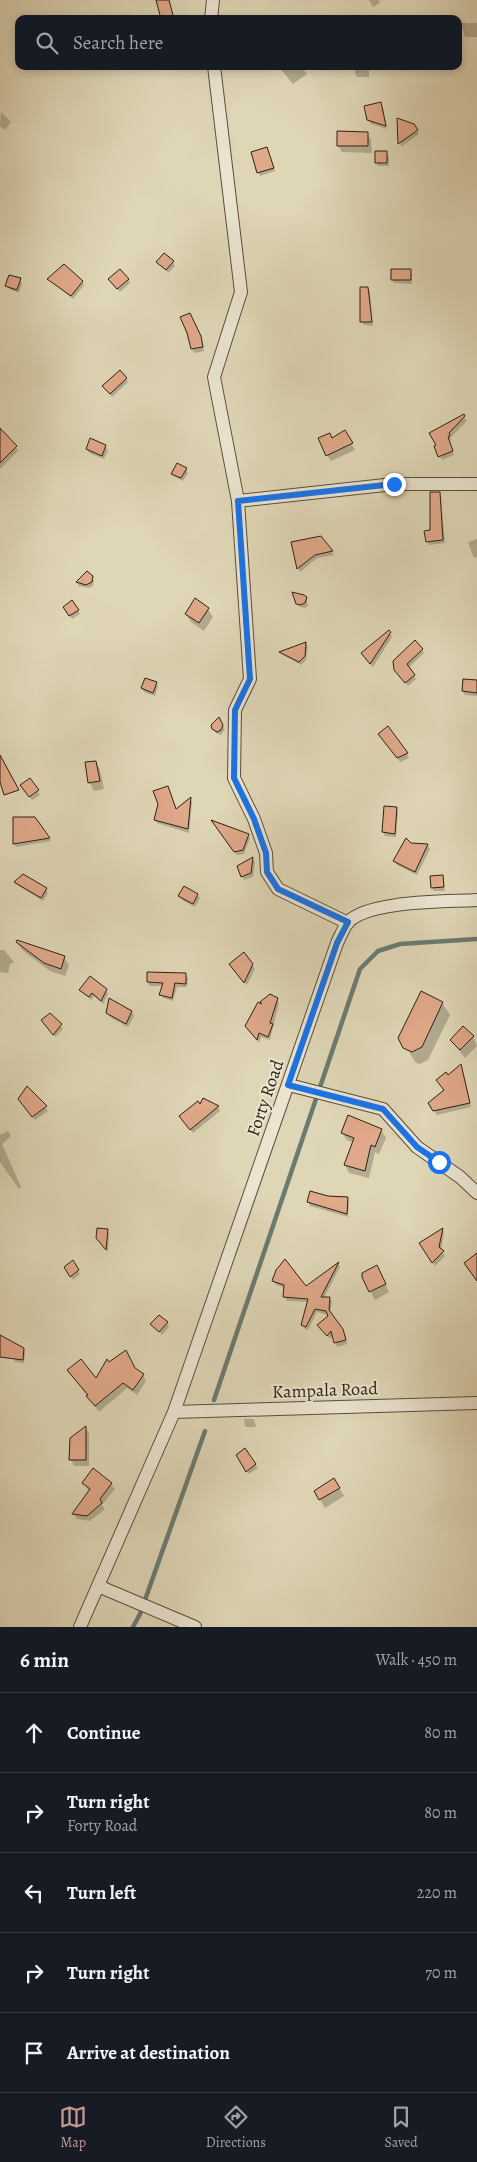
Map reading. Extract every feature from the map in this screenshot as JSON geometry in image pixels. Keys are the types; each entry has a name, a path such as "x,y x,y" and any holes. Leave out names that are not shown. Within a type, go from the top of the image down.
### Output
{"street":[{"path":"211,15 213,0"},
{"path":"214,70 241,292 214,377 238,501 250,679 235,710 234,778 254,819 266,853 267,872 278,889 348,922 363,913 380,907 477,900"},
{"path":"238,501 394,484 477,484"},
{"name":"Forty Road","path":"80,1627 174,1412 337,943 348,922"},
{"path":"288,1085 383,1109 417,1147 460,1176 477,1193"},
{"name":"Kampala Road","path":"174,1412 477,1403"},
{"path":"98,1586 195,1627"}],"building":[{"path":"156,0 169,0 173,15 160,15"},
{"path":"381,102 386,126 367,120 364,106"},
{"path":"397,118 414,124 418,130 398,144"},
{"path":"337,131 368,132 368,146 337,146"},
{"path":"267,147 274,168 257,173 251,152"},
{"path":"375,151 387,151 387,163 375,163"},
{"path":"164,253 174,261 166,270 156,262"},
{"path":"64,264 83,281 71,296 47,279"},
{"path":"120,269 129,279 117,289 108,279"},
{"path":"391,269 411,269 411,280 391,280"},
{"path":"9,275 21,278 17,290 5,286"},
{"path":"360,287 368,287 372,322 360,322"},
{"path":"190,313 201,336 203,347 191,349 180,317"},
{"path":"120,370 127,378 110,394 102,386"},
{"path":"464,414 465,416 449,433 450,436 448,437 453,451 438,457 434,446 436,445 429,433"},
{"path":"0,428 17,446 0,463"},
{"path":"345,430 353,443 326,456 318,438 330,433 332,438"},
{"path":"90,438 106,445 102,456 86,449"},
{"path":"177,463 187,468 181,478 171,474"},
{"path":"430,492 440,492 443,540 426,542 424,531 430,530"},
{"path":"321,536 333,551 315,555 297,569 291,542"},
{"path":"87,571 93,576 92,582 86,585 76,582"},
{"path":"292,592 307,597 305,603 296,604"},
{"path":"195,598 209,608 199,623 185,614"},
{"path":"72,600 79,610 69,616 63,607"},
{"path":"389,630 391,632 370,664 361,653"},
{"path":"415,640 423,649 407,664 415,675 405,683 394,670 393,661"},
{"path":"306,642 305,656 299,662 279,652"},
{"path":"145,678 157,682 153,693 141,688"},
{"path":"463,679 477,680 477,693 462,691"},
{"path":"219,717 223,725 221,730 217,732 212,729 211,725"},
{"path":"388,726 408,753 397,758 378,734"},
{"path":"0,755 19,790 4,795 0,782"},
{"path":"96,761 100,781 88,783 85,762"},
{"path":"30,778 39,790 29,797 20,785"},
{"path":"168,786 176,809 191,797 188,829 154,820 158,804 153,791"},
{"path":"384,806 397,807 395,834 382,832"},
{"path":"13,817 35,817 50,838 13,844"},
{"path":"211,820 249,834 243,850 234,852"},
{"path":"406,838 411,843 428,844 415,872 393,861"},
{"path":"253,857 251,873 241,877 237,866"},
{"path":"23,874 47,888 41,898 14,882"},
{"path":"443,875 444,887 431,888 430,876"},
{"path":"184,886 198,894 193,904 178,896"},
{"path":"17,940 65,956 61,969 44,963 16,942"},
{"path":"244,952 253,964 244,983 229,964"},
{"path":"147,972 186,973 186,984 175,983 172,998 159,995 163,983 147,982"},
{"path":"90,976 107,989 101,1001 92,993 89,997 79,990"},
{"path":"421,991 443,1002 422,1047 412,1052 403,1048 398,1038"},
{"path":"270,994 278,998 270,1023 273,1024 268,1037 259,1033 257,1040 245,1026 258,1002 262,1004 260,1002"},
{"path":"109,998 132,1011 126,1024 106,1013"},
{"path":"50,1013 62,1024 53,1035 41,1020"},
{"path":"463,1026 474,1036 460,1050 450,1040"},
{"path":"461,1064 470,1103 433,1111 428,1103 444,1090 436,1080 446,1072 448,1075"},
{"path":"27,1086 47,1106 32,1117 18,1099"},
{"path":"203,1098 219,1106 190,1130 179,1116 198,1101 200,1104"},
{"path":"348,1115 382,1129 375,1147 371,1145 365,1171 344,1165 354,1138 341,1133"},
{"path":"310,1191 328,1196 348,1197 347,1214 307,1202"},
{"path":"97,1228 108,1229 106,1250 96,1238"},
{"path":"443,1228 439,1247 444,1251 432,1263 419,1243"},
{"path":"477,1253 477,1281 464,1263"},
{"path":"285,1259 306,1286 339,1262 321,1297 330,1297 329,1310 343,1329 346,1340 334,1343 331,1331 327,1336 317,1325 328,1316 326,1311 315,1309 306,1327 301,1325 308,1299 283,1297 284,1285 272,1281 276,1270"},
{"path":"73,1260 79,1270 70,1277 64,1267"},
{"path":"377,1265 386,1284 369,1292 362,1273"},
{"path":"159,1315 168,1322 159,1332 150,1324"},
{"path":"0,1335 24,1348 23,1360 0,1357"},
{"path":"126,1350 135,1368 144,1374 133,1390 123,1383 95,1406 67,1370 81,1359 96,1378 107,1359 109,1362"},
{"path":"86,1426 86,1460 69,1460 70,1438"},
{"path":"245,1448 256,1464 246,1472 236,1455"},
{"path":"93,1468 112,1483 100,1499 102,1503 87,1516 72,1514 90,1489 82,1483"},
{"path":"334,1478 340,1488 319,1500 314,1491"}],"waterway":[{"path":"214,1400 360,969 378,951 400,944 477,939"},
{"path":"133,1627 140,1614 205,1431"}],"route":[{"path":"394,484 238,501 250,679 235,710 234,778 254,819 266,853 267,872 278,889 348,922 337,943 288,1085 383,1109 417,1147 439,1162"}]}
